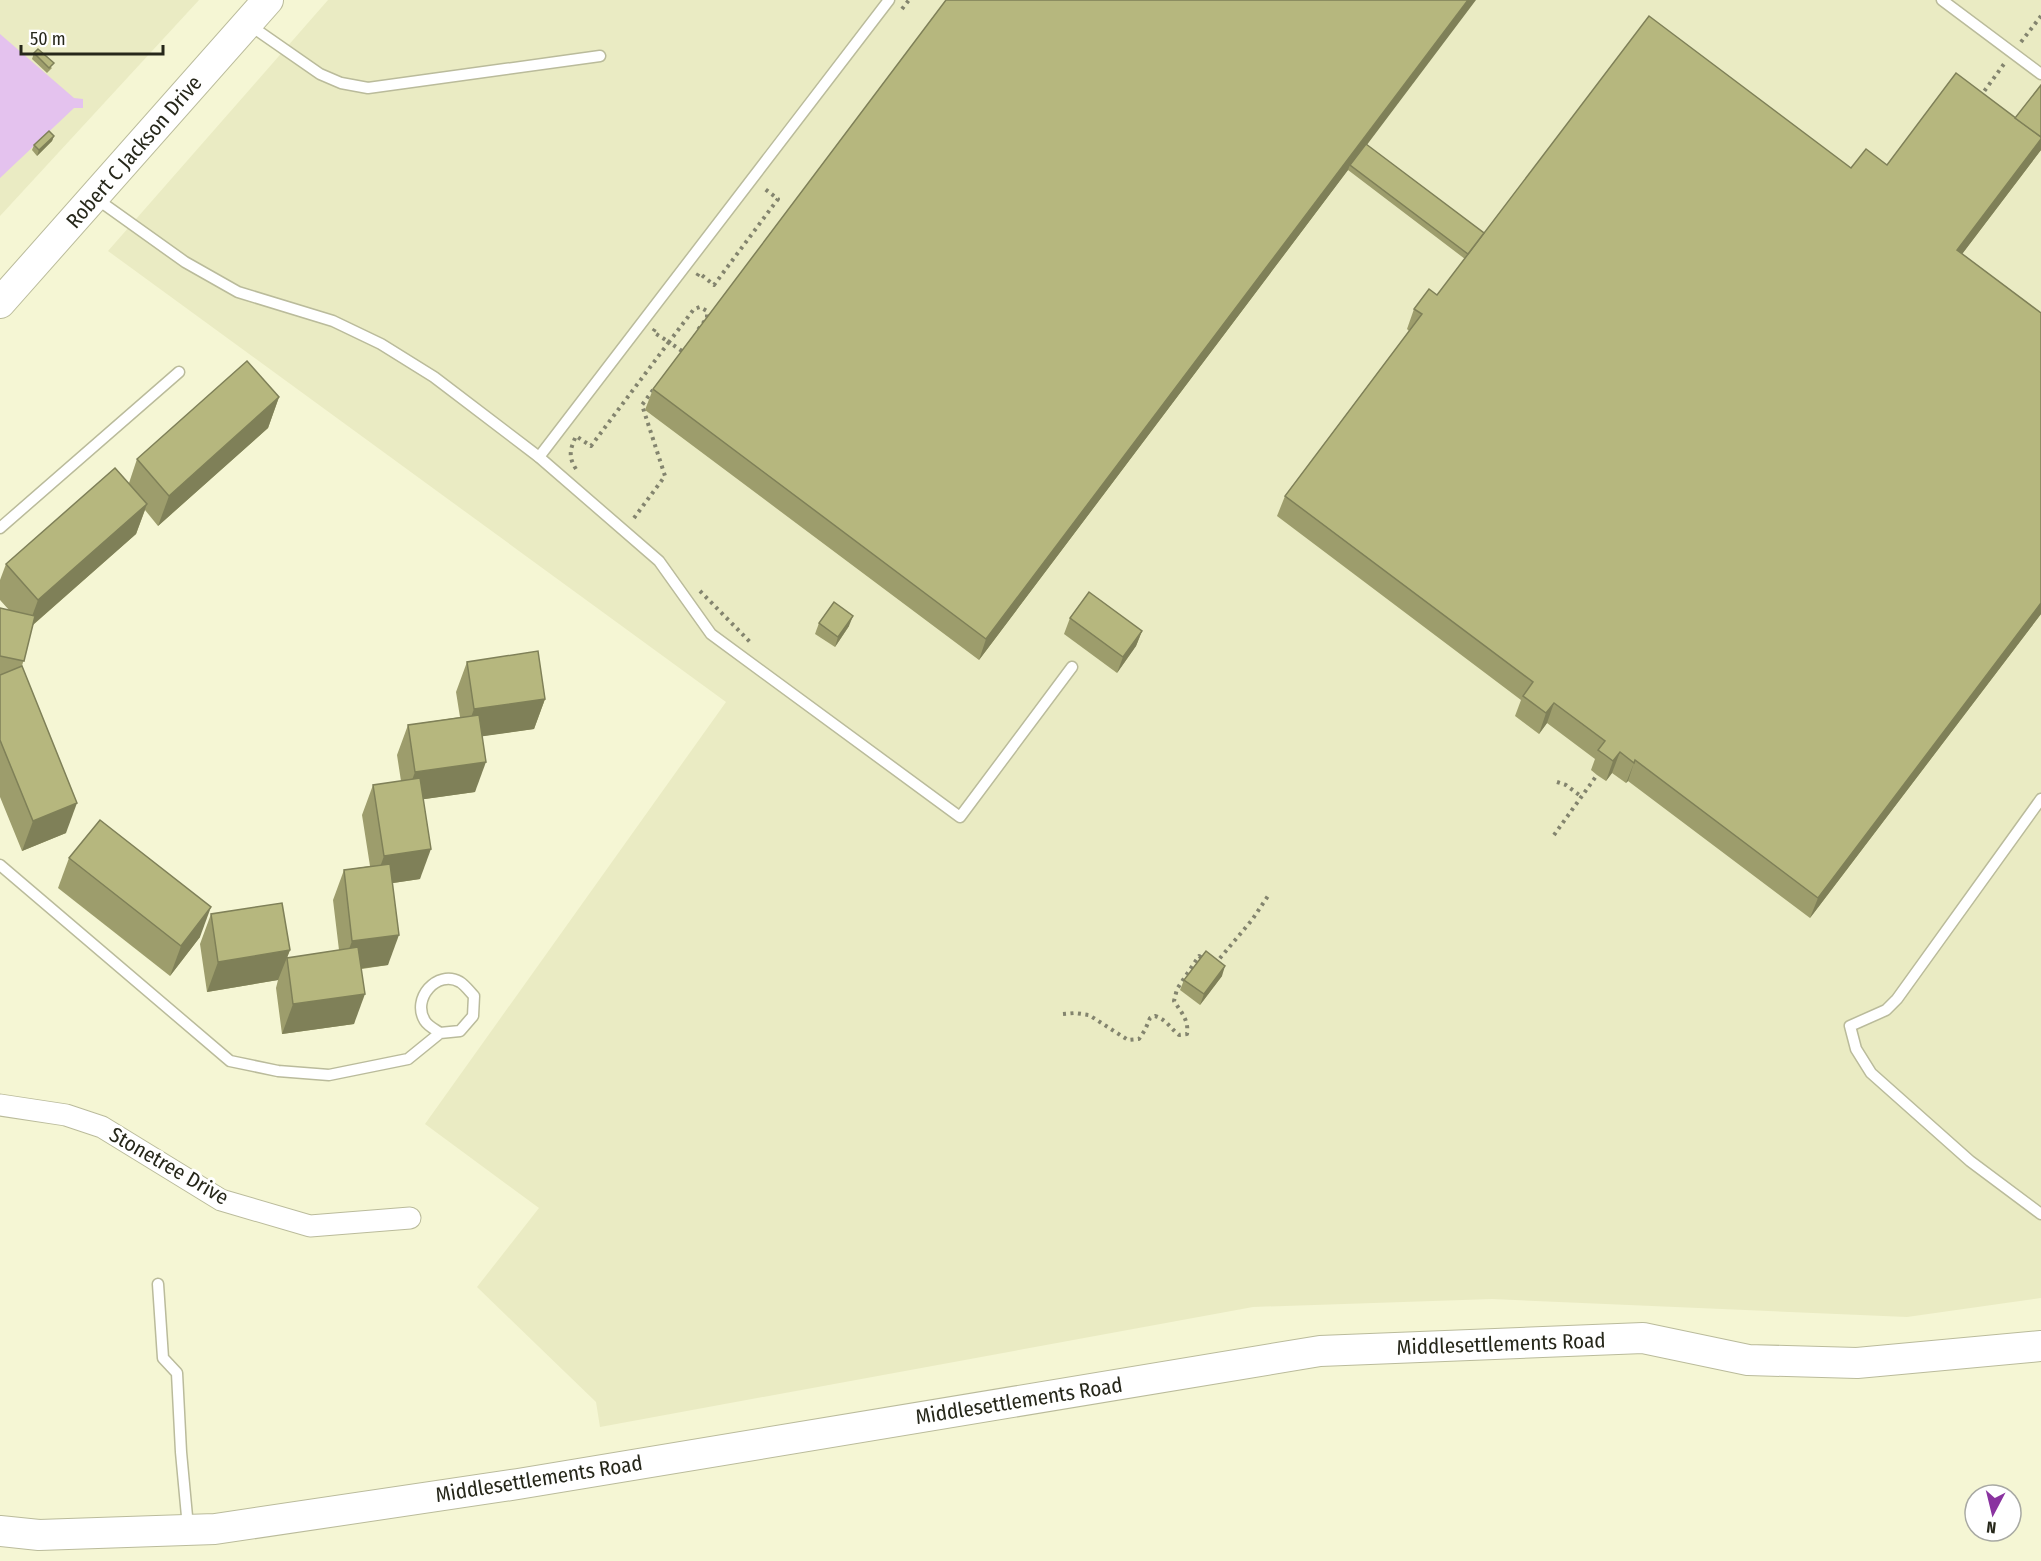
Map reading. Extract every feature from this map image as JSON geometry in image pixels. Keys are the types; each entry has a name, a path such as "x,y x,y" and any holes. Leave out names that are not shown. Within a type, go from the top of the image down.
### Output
{"street":[{"name":"Robert C Jackson Drive","path":"0,303 268,0"},
{"name":"Stonetree Drive","path":"0,1105 66,1115 102,1127 221,1200 310,1226 410,1218"},
{"name":"Middlesettlements Road","path":"0,1531 39,1534 215,1529 518,1484 1320,1351 1642,1338 1748,1360 1857,1363 2041,1346"}],"lane":[{"path":"539,457 889,0"},
{"path":"1942,0 2041,74"},
{"path":"247,24 320,74 341,84 368,88 600,56"},
{"path":"94,197 185,262 238,292 333,321 381,344 434,377 539,457 659,561 711,634 960,817 1072,667"},
{"path":"0,528 179,372"},
{"path":"2041,799 1897,999 1886,1010 1850,1026 1856,1049 1870,1073 1970,1161 2041,1214"},
{"path":"0,865 230,1060 278,1071 329,1075 408,1059 440,1033 460,1031 473,1016 474,996 460,982 442,979 426,989 420,1005 425,1022 440,1033"},
{"path":"158,1284 163,1358 177,1373 188,1530"}],"path":[{"path":"895,18 909,0"},
{"path":"693,282 699,273 714,285 778,199 765,189 772,180"},
{"path":"581,476 570,460 571,446 576,436 591,446 694,309 700,307 707,311 707,318 696,333"},
{"path":"660,324 654,332 682,351"},
{"path":"675,360 689,342"},
{"path":"635,518 665,476 642,405 655,387"},
{"path":"695,586 757,649"},
{"path":"1554,835 1597,775"},
{"path":"1557,782 1566,785 1582,797"},
{"path":"1063,1014 1075,1012 1089,1015 1128,1040 1138,1039 1150,1018 1155,1016 1166,1021 1179,1035 1187,1034 1188,1025 1174,1001 1177,989 1199,956 1213,966 1252,920 1268,896"}],"shaded area":[{"path":"0,0 199,0 0,216"},
{"path":"328,0 2041,0 2041,1298 1907,1317 1492,1299 1253,1307 600,1427 596,1402 477,1287 539,1208 425,1124 726,702 108,251"},
{"path":"0,34 74,98 83,99 83,108 74,108 0,178"}],"building":[{"path":"946,0 1468,0 986,639 653,389"},
{"path":"1649,16 1851,168 1866,149 1887,165 1956,73 2041,137 1957,250 2041,313 2041,603 1818,898 1635,760 1634,763 1620,752 1613,761 1598,750 1605,741 1554,703 1546,713 1523,696 1533,682 1285,496 1422,314 1414,309 1429,289 1437,295"},
{"path":"38,49 54,63 49,68 34,53"},
{"path":"2041,85 2041,137 2015,118"},
{"path":"49,131 54,136 39,150 34,145"},
{"path":"1366,144 1484,233 1468,254 1350,165"},
{"path":"247,361 279,397 169,496 137,459"},
{"path":"115,468 147,504 38,600 6,564"},
{"path":"1089,592 1142,631 1123,657 1070,618"},
{"path":"834,602 853,616 838,637 819,623"},
{"path":"0,608 35,616 24,661 0,656"},
{"path":"538,651 545,699 474,709 467,662"},
{"path":"22,666 77,803 33,821 0,740 0,675"},
{"path":"479,715 486,762 415,772 408,725"},
{"path":"420,778 431,849 384,856 373,785"},
{"path":"100,820 211,907 181,946 69,858"},
{"path":"390,864 399,935 352,941 344,870"},
{"path":"282,903 290,950 218,962 211,914"},
{"path":"358,947 365,994 293,1004 287,958"},
{"path":"1206,951 1225,966 1204,994 1184,980"}]}
